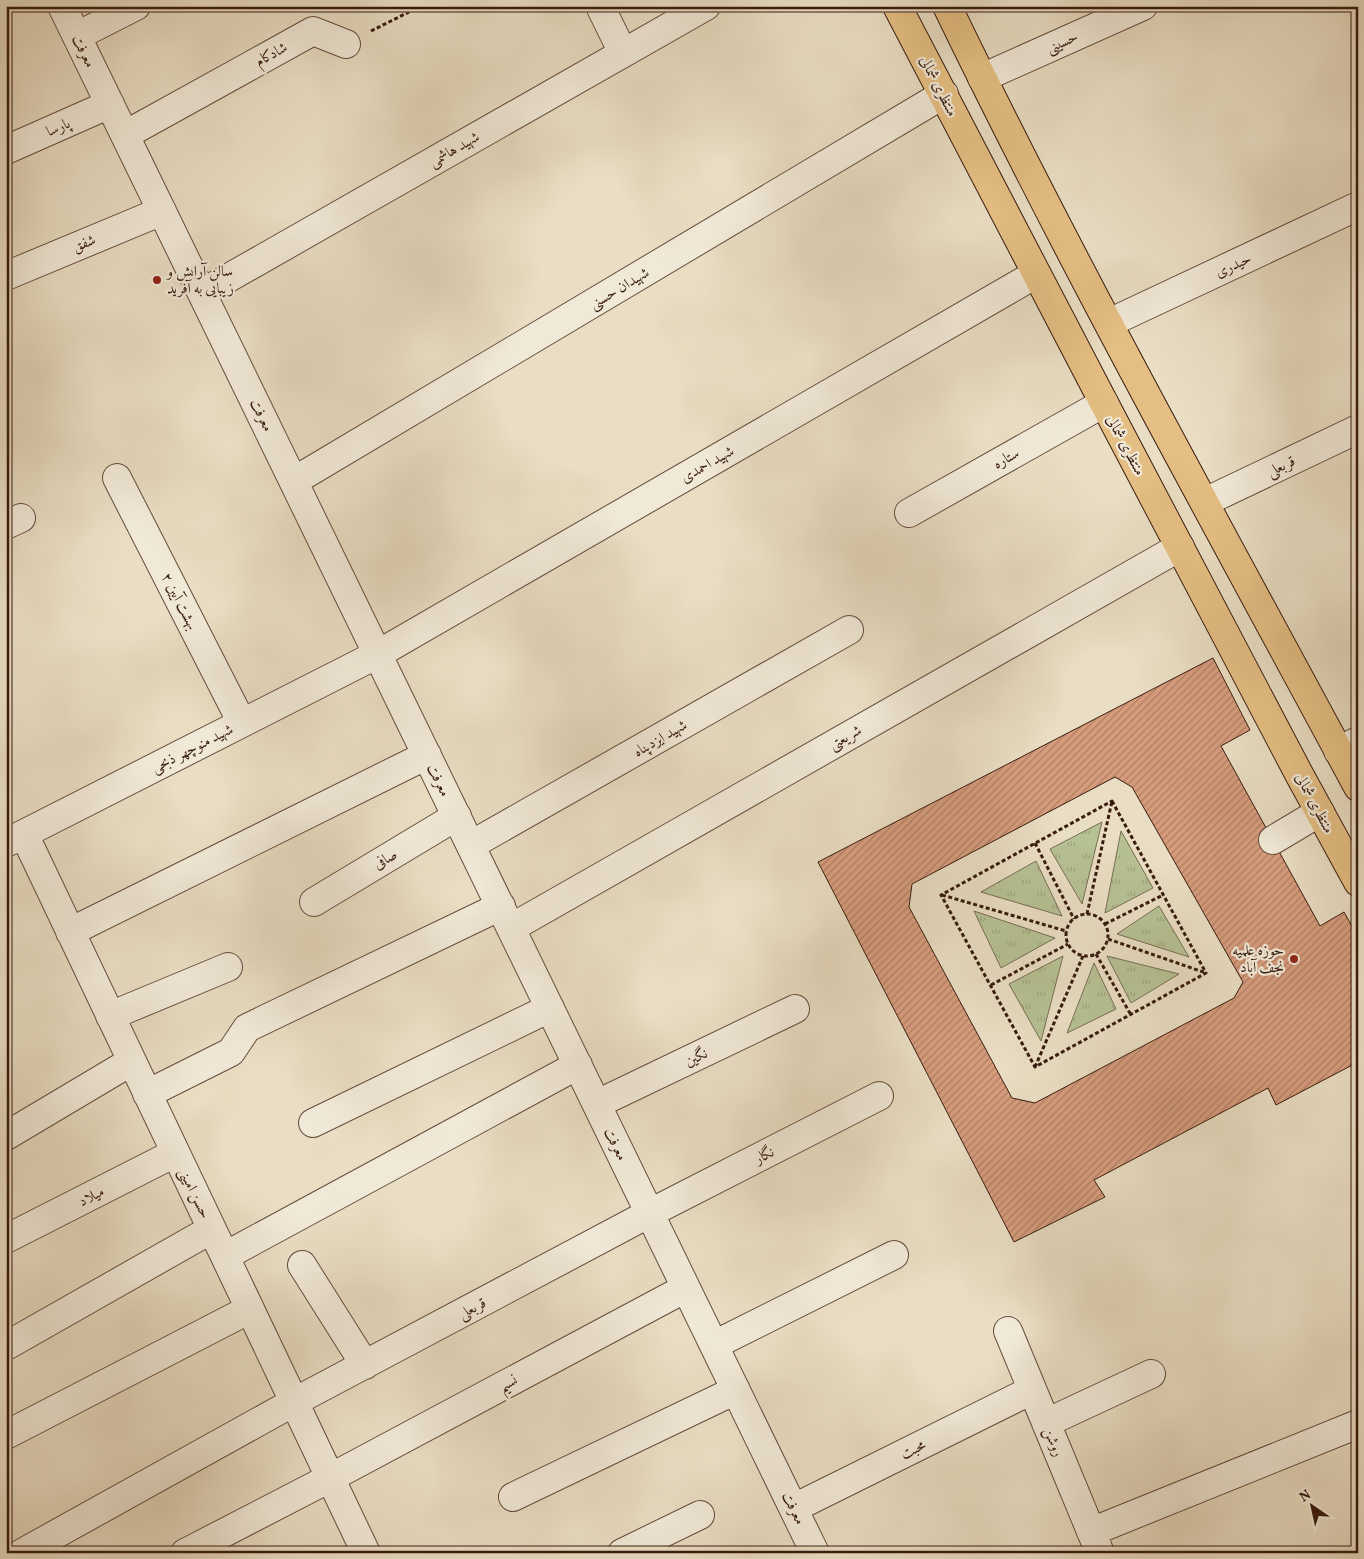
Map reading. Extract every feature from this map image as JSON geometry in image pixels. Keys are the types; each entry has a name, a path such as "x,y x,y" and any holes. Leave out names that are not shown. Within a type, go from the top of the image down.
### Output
{"main road":[{"name":"منتظری شمالی","path":"897,6 1036,274 1358,882"},
{"path":"947,6 1004,123 1205,502 1348,746 1358,787"}],"street":[{"name":"معرفت","path":"62,6 815,1553"},
{"path":"77,36 136,6"},
{"path":"600,6 624,53"},
{"name":"شهید هاشمی","path":"202,292 706,6"},
{"name":"حسینی","path":"982,78 1143,6"},
{"name":"شادکام","path":"125,135 313,31 346,44"},
{"name":"شهیدان حسنی","path":"294,481 944,94"},
{"name":"پارسا","path":"6,150 110,104"},
{"name":"حیدری","path":"1109,323 1358,206"},
{"name":"شفق","path":"6,276 162,211"},
{"name":"شهید احمدی","path":"378,654 1036,274"},
{"name":"ستاره","path":"909,512 1104,403"},
{"name":"قربعلی","path":"1205,502 1358,429"},
{"name":"بهشت آیین ۲","path":"118,478 242,723"},
{"name":"شریعتی","path":"148,1094 231,1052 247,1028 506,917 1180,547"},
{"name":"شهید ایزدپناه","path":"471,845 848,630"},
{"name":"شهید منوچهر ذبحی","path":"15,838 378,654"},
{"path":"70,932 427,755"},
{"path":"1273,840 1320,812"},
{"name":"صافی","path":"314,902 457,816"},
{"name":"حسن امینی","path":"15,838 70,932 366,1553"},
{"path":"110,1016 228,967"},
{"path":"313,1123 550,1008"},
{"name":"نگین","path":"597,1104 795,1009"},
{"path":"6,1136 132,1061"},
{"path":"225,1256 578,1066"},
{"name":"نگار","path":"650,1213 879,1096"},
{"name":"میلاد","path":"6,1239 175,1153"},
{"name":"قربعلی","path":"22,1553 294,1402 650,1213"},
{"path":"6,1346 212,1229"},
{"path":"714,1345 894,1255"},
{"path":"302,1265 365,1365"},
{"name":"نسیم","path":"186,1553 686,1288"},
{"path":"6,1435 250,1309"},
{"name":"روشن","path":"1008,1331 1095,1543"},
{"path":"1046,1423 1151,1374"},
{"path":"513,1497 736,1390"},
{"name":"محبت","path":"794,1508 1032,1390"},
{"path":"1095,1543 1358,1424"},
{"path":"622,1553 700,1515"}],"path":[{"path":"346,44 421,6"},
{"path":"941,894 1112,801"},
{"path":"1112,801 1206,973"},
{"path":"1087,914 1112,801"},
{"path":"1035,843 1074,919"},
{"path":"941,894 1066,931"},
{"path":"941,894 1035,1067"},
{"path":"1105,924 1163,894"},
{"path":"1080,915 1095,915 1105,924 1108,931 1108,939 1106,945 1096,954 1083,956 1072,950 1068,944 1066,931 1074,919 1080,915"},
{"path":"1108,939 1206,973"},
{"path":"990,985 1068,944"},
{"path":"1096,954 1131,1015"},
{"path":"1035,1067 1083,956"},
{"path":"1035,1067 1206,973"}],"green space":[{"path":"1102,822 1082,904 1050,849"},
{"path":"1121,831 1153,888 1105,913"},
{"path":"1036,861 1062,916 981,892"},
{"path":"1159,906 1189,957 1117,934"},
{"path":"974,911 1055,938 1001,968"},
{"path":"1063,956 1041,1041 1009,984"},
{"path":"1107,956 1179,974 1131,1003"},
{"path":"1094,963 1116,1009 1067,1033"}],"building":[{"name":"حوزه علمیه نجف آباد","path":"1213,658 1250,730 1221,746 1320,926 1344,912 1358,937 1358,1062 1276,1105 1268,1088 1094,1180 1105,1197 1014,1242 818,862","holes":["1115,777 1132,787 1243,982 1234,998 1035,1103 1012,1098 909,907 912,884"]}],"place":[{"name":"سالن آرایش و زیبایی به آفرید","path":"157,280"},
{"name":"حوزه علمیه نجف آباد","path":"1294,959"}]}
